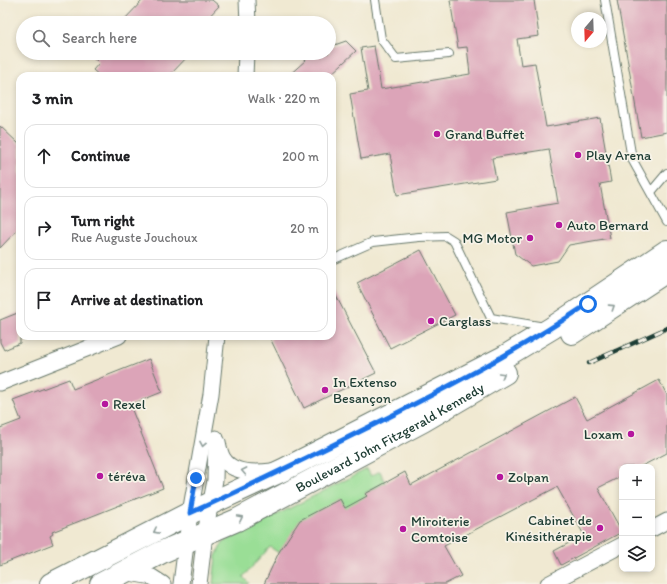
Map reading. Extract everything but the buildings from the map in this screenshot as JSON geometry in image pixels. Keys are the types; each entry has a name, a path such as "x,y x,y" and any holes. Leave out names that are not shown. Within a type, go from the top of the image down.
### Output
{"main road":[{"name":"Boulevard John Fitzgerald Kennedy","path":"51,584 190,513 283,470 504,357 552,328 667,251"},
{"name":"Boulevard John Fitzgerald Kennedy","path":"100,584 237,520 424,420 563,339 667,272"}],"street":[{"path":"247,0 248,16"},
{"path":"245,72 246,60"},
{"path":"0,383 109,340"},
{"path":"199,584 196,538 190,513 212,394 217,340"},
{"path":"181,584 196,538 210,504 215,480 216,438 212,394"},
{"path":"216,438 223,459 237,470 258,473 283,470"},
{"path":"655,527 667,521"},
{"path":"548,584 619,547"},
{"path":"124,572 152,577 163,584"}],"lane":[{"path":"375,0 382,39 396,59 449,54"},
{"path":"605,0 632,159 667,222"},
{"path":"651,192 667,172"},
{"path":"336,258 373,242 419,237 446,236 454,241 490,318 552,328"}],"green space":[{"path":"367,469 371,476 380,471 385,483 365,493 367,496 348,515 340,499 279,553 270,547 243,577 249,583 213,584 216,556 223,542"}],"railway":[{"path":"589,363 667,328"}],"place":[{"name":"Grand Buffet","path":"437,134"},
{"name":"Play Arena","path":"578,155"},
{"name":"Auto Bernard","path":"559,225"},
{"name":"MG Motor","path":"530,238"},
{"name":"Carglass","path":"431,321"},
{"name":"In Extenso Besançon","path":"325,390"},
{"name":"Rexel","path":"105,404"},
{"name":"Loxam","path":"631,434"},
{"name":"téréva","path":"100,476"},
{"name":"Zolpan","path":"500,477"},
{"name":"Cabinet de Kinésithérapie","path":"600,528"},
{"name":"Miroiterie Comtoise","path":"403,529"}],"route":[{"path":"196,478 190,513 283,470 431,396 504,357 588,304"}]}
